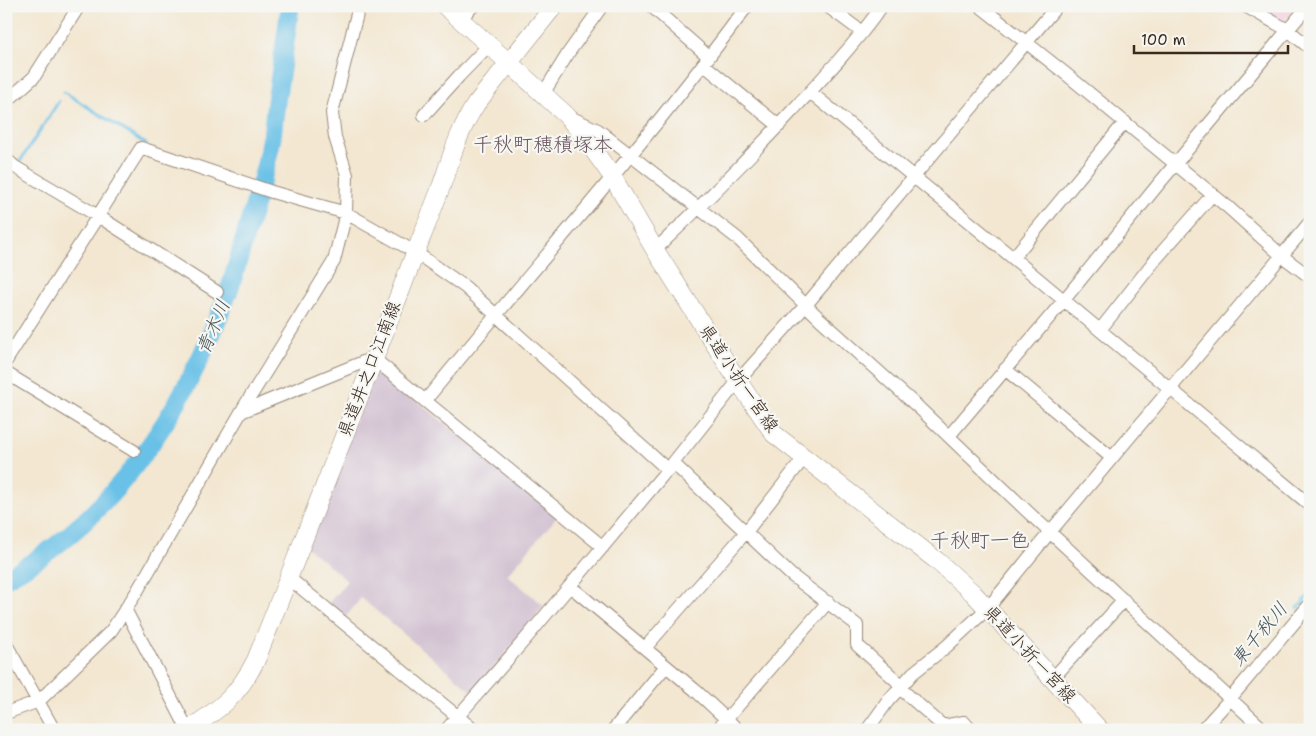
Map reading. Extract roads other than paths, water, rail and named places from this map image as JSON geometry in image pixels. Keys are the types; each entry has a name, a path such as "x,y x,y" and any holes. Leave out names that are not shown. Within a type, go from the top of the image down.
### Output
{"main road":[{"name":"県道小折一宮線","path":"445,6 566,115 579,130 612,176 655,250 774,434 936,560 973,593 1100,730"},
{"name":"県道井之口江南線","path":"188,730 215,712 234,695 246,680 289,578 466,120 508,62 554,6"}],"street":[{"path":"6,102 34,77 79,6"},
{"path":"6,713 39,701 111,631 126,609 241,412 334,261 346,213 347,175 335,137 332,113 358,6"},
{"path":"460,20 473,6"},
{"path":"543,94 569,52 602,6"},
{"path":"651,6 778,126"},
{"path":"425,401 630,155 747,6"},
{"path":"827,6 862,32"},
{"path":"655,250 810,92 882,6"},
{"path":"980,6 1213,194 1282,256 1310,277"},
{"path":"446,730 603,547 738,381 806,306 1057,6"},
{"path":"1245,6 1288,30 1310,48"},
{"path":"949,436 1308,6"},
{"path":"424,115 489,45"},
{"path":"810,92 1310,505"},
{"path":"566,115 598,130 737,238 806,306 949,436 1264,730"},
{"path":"1013,258 1125,122"},
{"path":"6,361 141,148 270,191 346,213 415,252 465,287 746,532 791,575 857,625 857,645 943,726 964,722 971,730"},
{"path":"6,159 218,292"},
{"path":"1100,330 1155,260 1213,194"},
{"path":"867,730 900,686 988,608 1310,222"},
{"path":"241,412 373,358 603,547"},
{"path":"1005,369 1112,458"},
{"path":"6,373 134,451"},
{"path":"645,648 746,532 804,458"},
{"path":"289,578 474,730"},
{"path":"570,586 645,648 738,730"},
{"path":"1052,678 1124,600"},
{"path":"717,730 828,602"},
{"path":"1202,730 1310,604"},
{"path":"126,609 188,730"},
{"path":"6,644 54,730"},
{"path":"613,730 666,666"}],"waterway":[{"name":"青木川","path":"6,578 45,554 80,525 112,493 141,458 166,420 209,340 234,275 270,150 290,6"},
{"path":"64,92 146,144"},
{"path":"19,163 59,101"},
{"name":"東千秋川","path":"1298,608 1310,594"}],"district":[{"name":"千秋町穂積塚本","path":"543,144"},
{"name":"千秋町一色","path":"980,540"}]}
